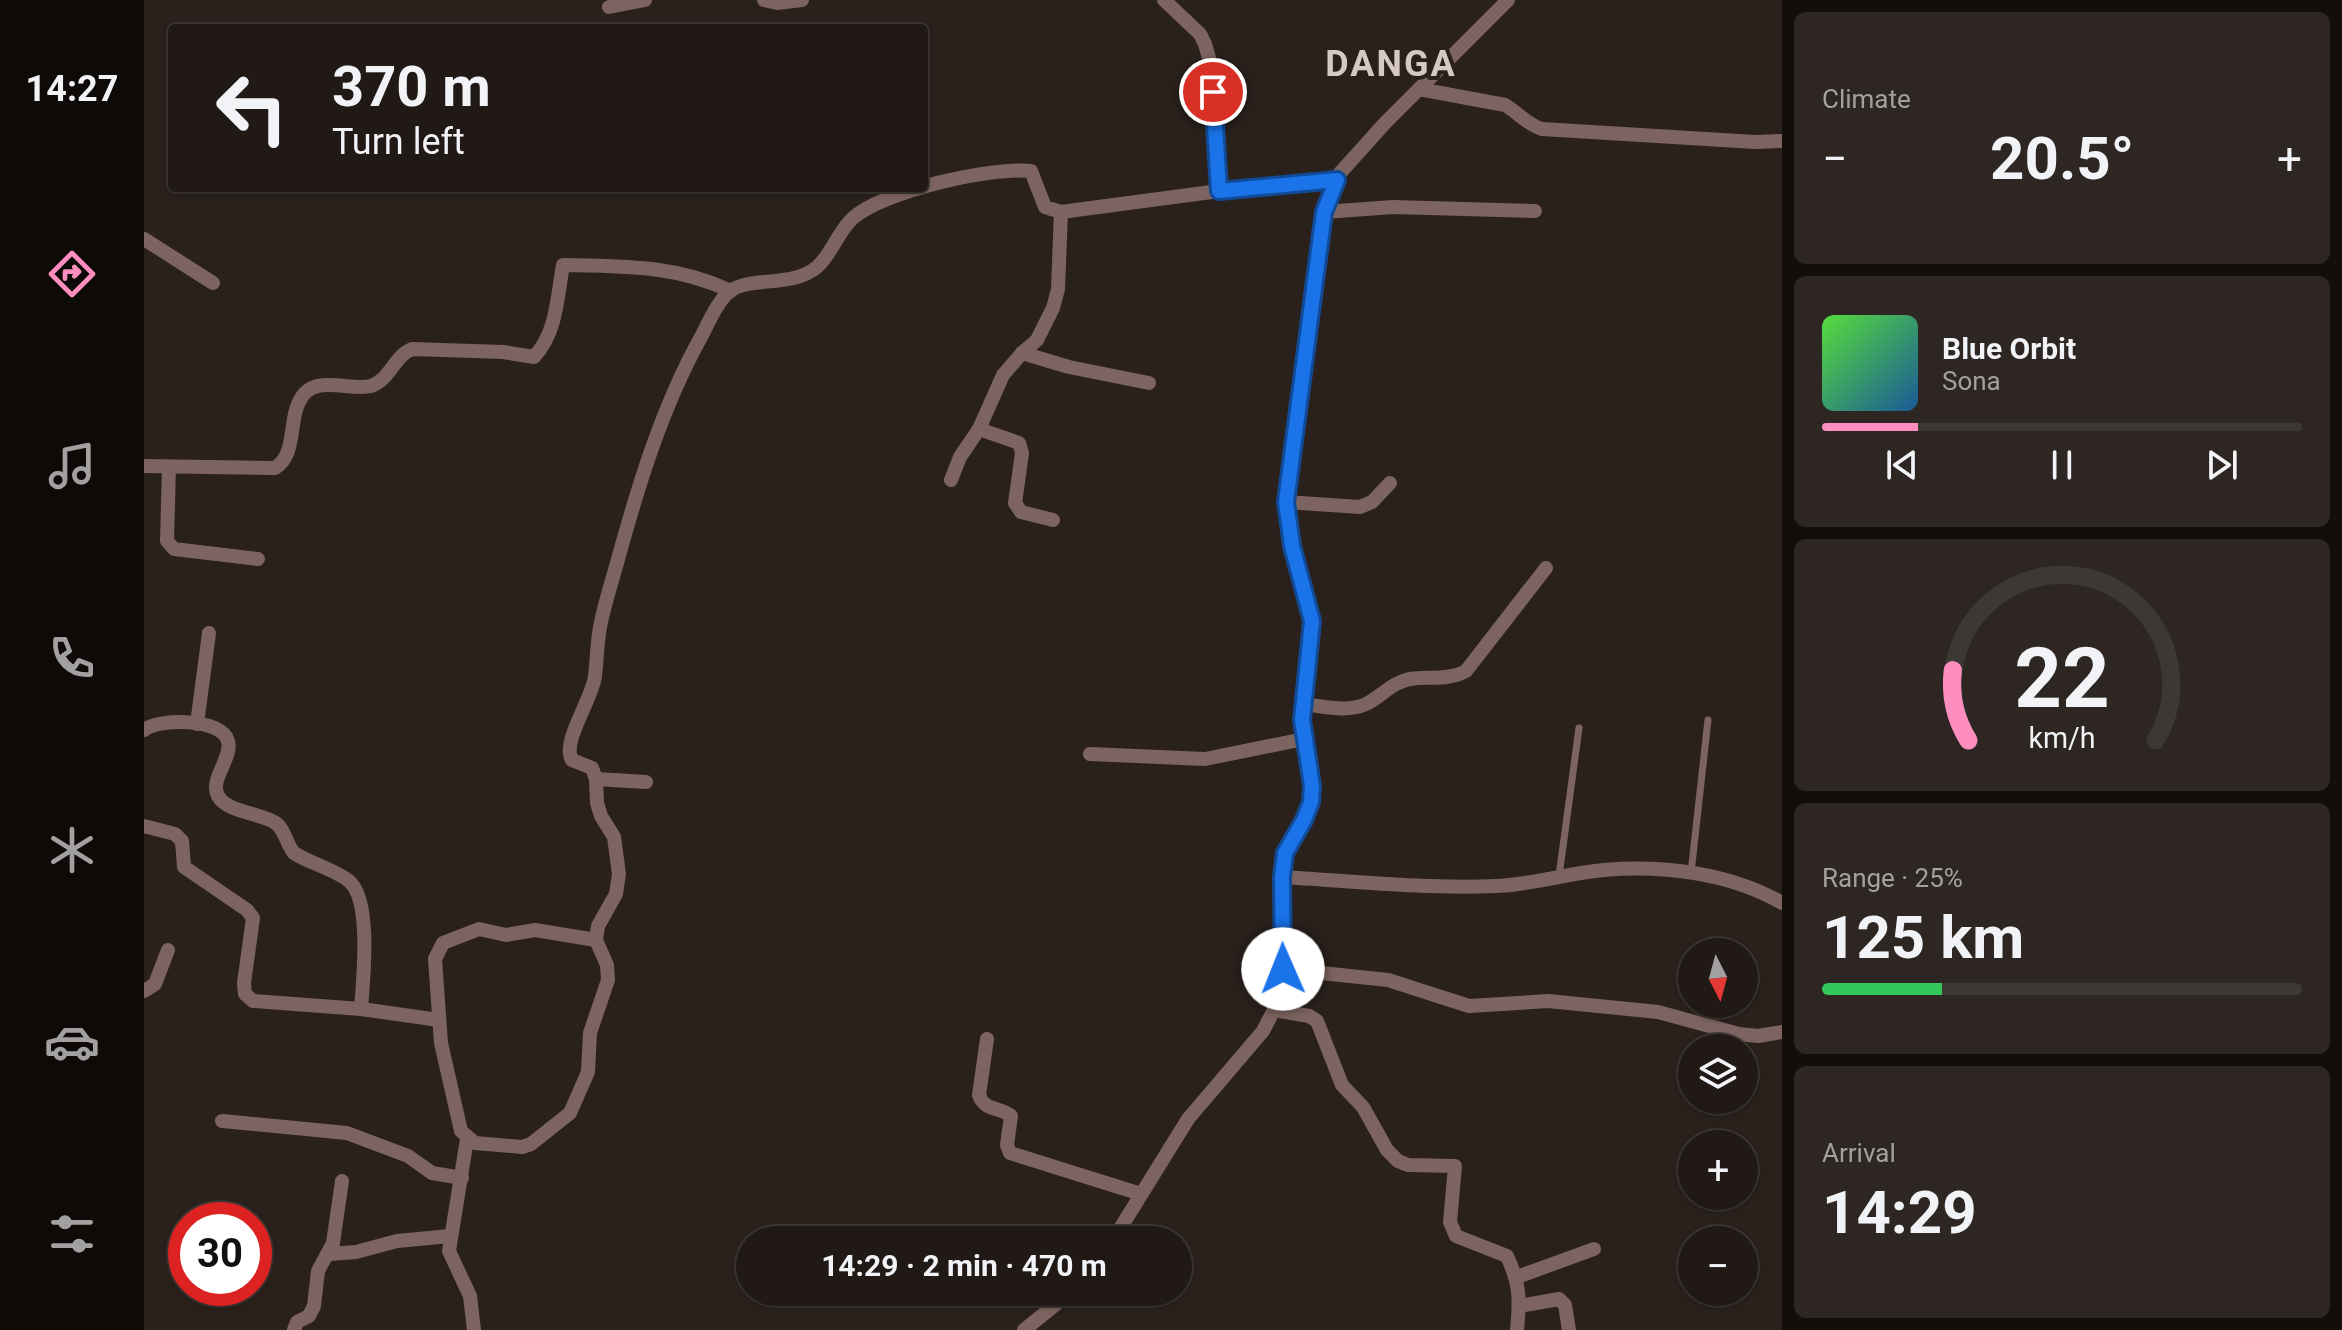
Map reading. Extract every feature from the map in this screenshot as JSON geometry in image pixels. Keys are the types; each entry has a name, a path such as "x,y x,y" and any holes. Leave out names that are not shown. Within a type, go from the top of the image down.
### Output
{"street":[{"path":"609,7 645,0"},
{"path":"764,0 777,3 802,0"},
{"path":"1164,0 1200,34 1205,44 1212,69 1219,191"},
{"path":"1122,1226 1182,1127 1251,1049 1274,1010 1283,969 1282,877 1285,853 1311,802 1311,771 1304,739 1303,704 1312,621 1292,546 1286,502 1324,212 1340,173 1508,0"},
{"path":"1419,89 1505,105 1531,126 1542,129 1782,141"},
{"path":"928,187 955,178 1006,170 1031,171 1045,207 1061,212 1219,191 1337,180"},
{"path":"596,940 535,930 506,935 479,929 443,943 435,959 442,1051 461,1131 467,1139 475,1143 522,1147 531,1144 570,1113 588,1072 590,1033 608,980 607,965 596,940 598,926 616,894 619,874 614,837 601,816 592,768 572,760 568,753 594,684 600,627 635,495 683,370 721,301 731,291 749,285 785,281 805,273 817,266 851,220 870,206 912,192"},
{"path":"1324,212 1393,207 1535,211"},
{"path":"951,480 960,457 979,429 1003,375 1037,340 1053,308 1058,289 1061,212"},
{"path":"144,239 213,283"},
{"path":"144,466 275,468 283,463 287,454 294,411 304,393 319,386 369,386 381,381 403,353 412,349 503,352 534,357 547,344 553,325 563,265 646,266 708,280 731,291"},
{"path":"1022,353 1069,367 1149,383"},
{"path":"979,429 1019,443 1022,453 1015,503 1021,512 1053,520"},
{"path":"169,467 169,546 258,559"},
{"path":"1286,502 1360,507 1372,502 1390,483"},
{"path":"1303,704 1350,708 1371,701 1410,679 1456,677 1466,671 1546,568"},
{"path":"197,724 209,633"},
{"path":"144,730 156,723 208,724 219,729 228,737 229,748 216,788 219,797 227,804 275,822 282,828 294,853 346,878 354,885 359,896 365,949 361,1009"},
{"path":"1090,754 1205,759 1304,739"},
{"path":"596,779 646,782"},
{"path":"144,826 175,834 182,841 184,867 247,910 253,918 244,983 245,994 253,1001 361,1009 439,1020"},
{"path":"1282,877 1495,886 1605,870 1645,869 1691,873 1740,883 1782,903"},
{"path":"144,991 155,984 168,950"},
{"path":"1283,969 1388,980 1469,1006 1548,1001 1658,1012 1739,1034 1758,1036 1782,1032"},
{"path":"1274,1010 1309,1016 1317,1021 1342,1085 1363,1107 1387,1150 1398,1161 1408,1165 1455,1166 1450,1222 1456,1236 1507,1256 1517,1277 1517,1330"},
{"path":"987,1039 979,1095 987,1108 1005,1111 1011,1116 1007,1145 1010,1153 1141,1194"},
{"path":"222,1121 347,1133 408,1156 432,1173 462,1178"},
{"path":"467,1139 449,1251 470,1296 474,1330"},
{"path":"330,1254 342,1181"},
{"path":"294,1330 297,1322 309,1316 314,1306 318,1271 322,1261 330,1254 356,1252 397,1241 450,1236"},
{"path":"1517,1277 1594,1249"},
{"path":"1519,1306 1559,1299 1565,1305 1569,1330"},
{"path":"1024,1330 1054,1306"}],"lane":[{"path":"1691,873 1708,720"},
{"path":"1558,876 1579,728"}],"district":[{"name":"DANGA","path":"1391,64"}],"route":[{"path":"1213,92 1219,191 1337,180 1324,212 1286,502 1292,546 1312,621 1302,720 1312,786 1311,802 1304,820 1285,853 1282,877 1283,969"}]}
